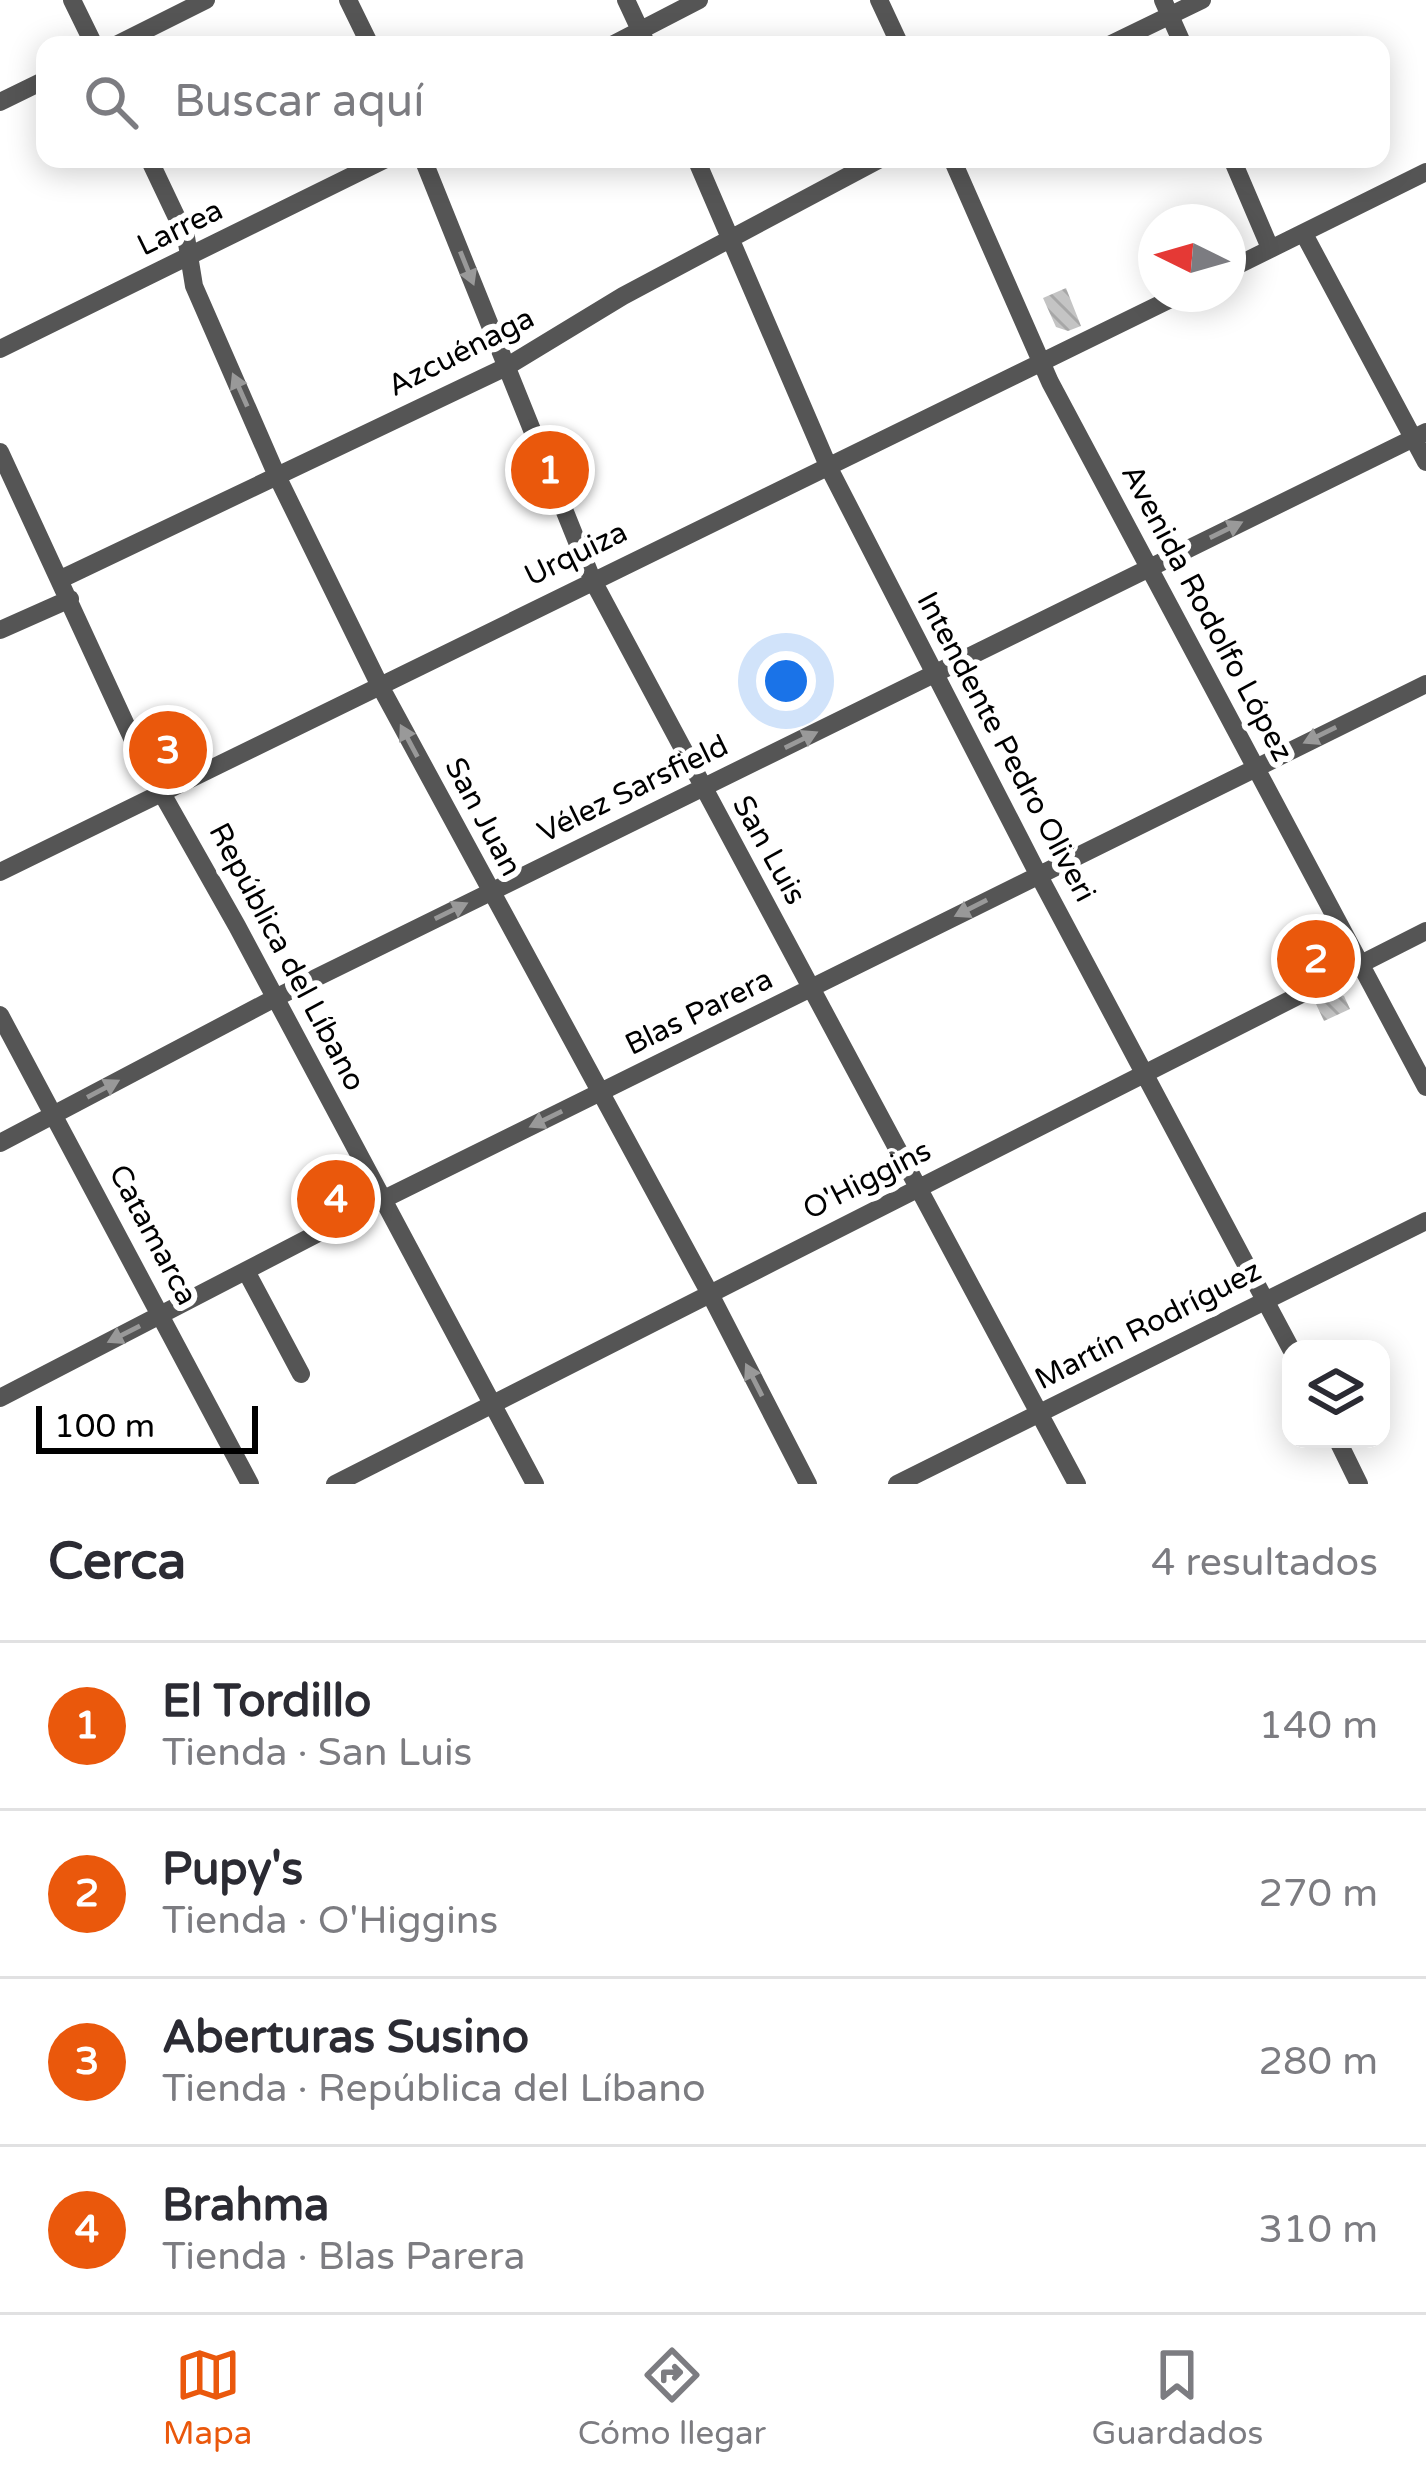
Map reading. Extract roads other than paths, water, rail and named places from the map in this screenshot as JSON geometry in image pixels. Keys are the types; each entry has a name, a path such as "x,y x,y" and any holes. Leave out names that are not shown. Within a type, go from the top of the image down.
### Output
{"street":[{"path":"72,0 90,36"},
{"path":"134,36 206,0"},
{"path":"348,0 366,36"},
{"path":"626,0 643,36"},
{"path":"647,36 699,0"},
{"path":"879,0 896,36"},
{"path":"1123,36 1167,8 1202,0"},
{"path":"1167,8 1179,36"},
{"path":"0,102 36,84"},
{"name":"San Juan","path":"153,168 186,237 194,286 278,476 379,684 808,1484"},
{"name":"Larrea","path":"0,350 368,168"},
{"name":"San Luis","path":"428,168 592,579 1077,1484"},
{"name":"Intendente Pedro Oliveri","path":"700,168 829,468 1286,1340"},
{"name":"Azcuénaga","path":"61,579 506,367 623,296 864,168"},
{"name":"Avenida Rodolfo López","path":"956,168 1042,364 1426,1087"},
{"path":"1236,168 1270,248"},
{"path":"1246,261 1426,172"},
{"path":"1304,234 1419,435 1426,462"},
{"name":"Urquiza","path":"0,872 1145,312"},
{"name":"Vélez Sarsfield","path":"0,1143 275,998 1419,435"},
{"name":"República del Líbano","path":"0,452 138,751 163,789 535,1484"},
{"path":"0,630 70,599"},
{"name":"Blas Parera","path":"0,1398 382,1200 1426,684"},
{"name":"O'Higgins","path":"335,1484 1426,932"},
{"name":"Catamarca","path":"0,1015 250,1484"},
{"name":"Martín Rodríguez","path":"897,1484 1426,1221"},
{"path":"246,1270 301,1374"},
{"path":"1341,1448 1359,1484"}],"place":[{"name":"El Tordillo","path":"550,470"},
{"name":"Aberturas Susino","path":"168,750"},
{"name":"Pupy's","path":"1316,959"},
{"name":"Brahma","path":"336,1199"}]}
